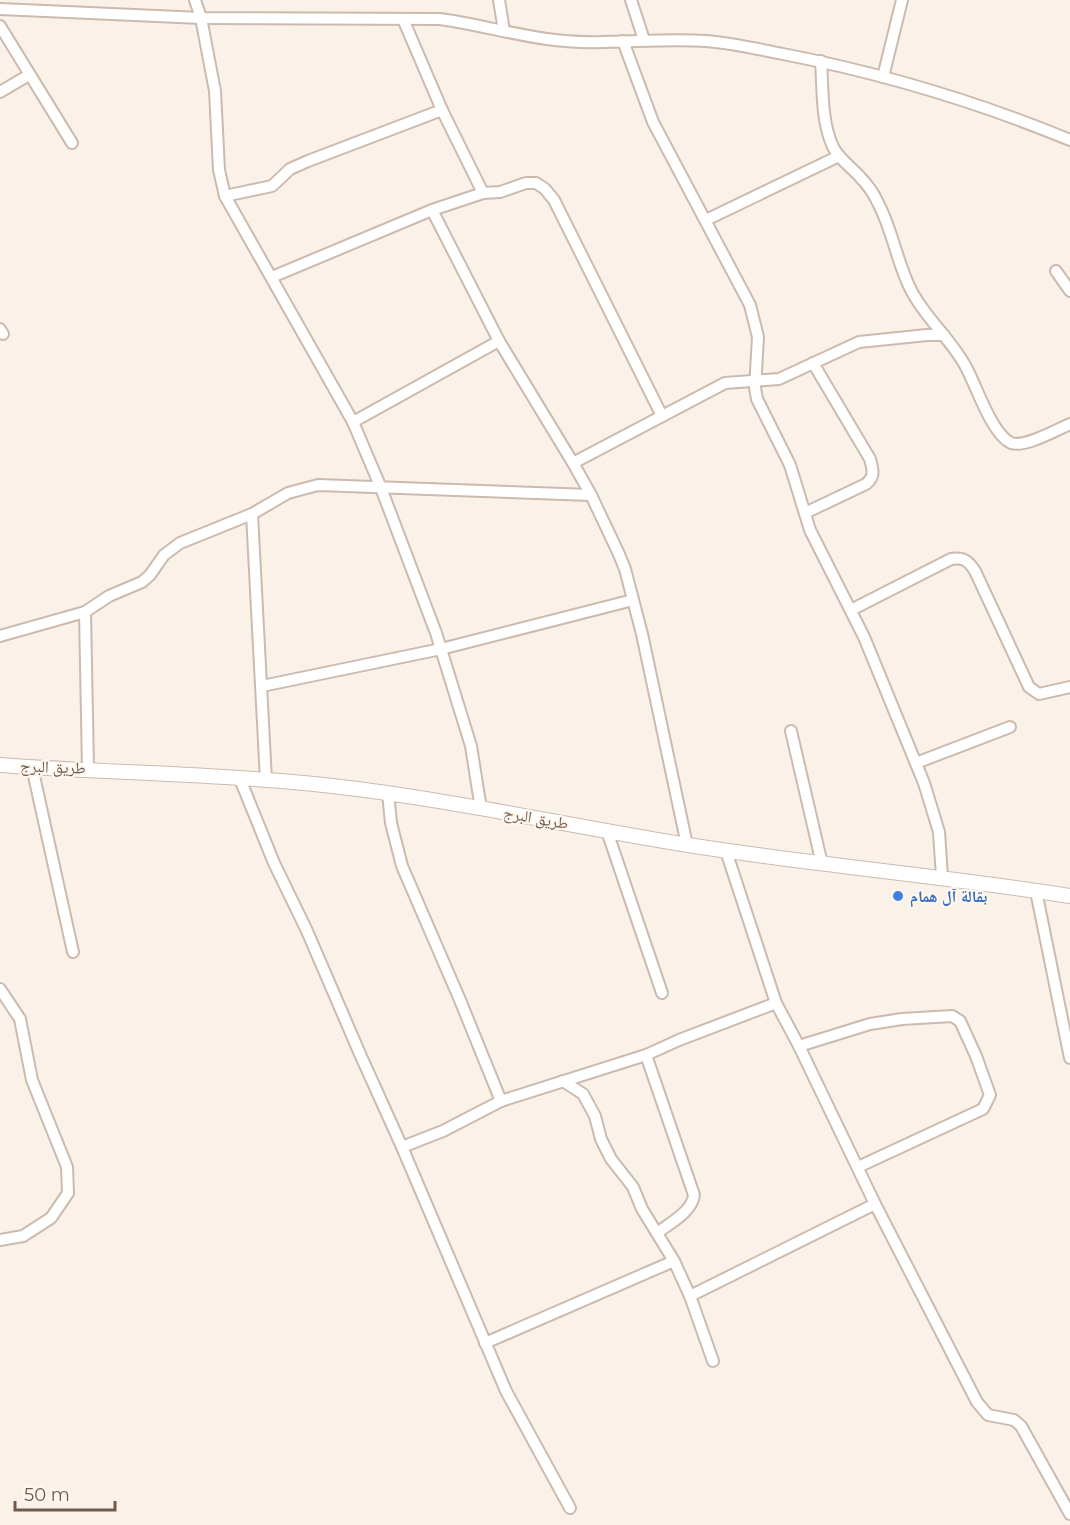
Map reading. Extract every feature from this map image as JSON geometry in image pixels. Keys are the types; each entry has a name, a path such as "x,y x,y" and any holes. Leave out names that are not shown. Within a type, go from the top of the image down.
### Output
{"street":[{"path":"24,9 36,0"},
{"path":"195,0 201,18 215,91 219,170 225,196 353,422 381,488 441,649 471,746 482,809"},
{"path":"499,0 504,31"},
{"path":"631,0 644,40"},
{"path":"884,77 899,1"},
{"path":"0,9 201,18 403,19 461,22 547,39 707,41 821,61 884,77 977,105 1070,140"},
{"path":"403,19 442,110 483,193"},
{"path":"0,26 72,143"},
{"path":"623,41 653,122 750,305 758,337 755,382 757,399 790,465 810,530 851,610 884,683 916,763 939,832 942,877"},
{"path":"821,61 826,124 832,145 839,156 863,179 879,204 910,290 923,312 944,334 966,366 994,425 1005,439 1014,444 1023,444 1070,424"},
{"path":"0,92 29,75"},
{"path":"225,196 272,186 290,169 442,110"},
{"path":"706,220 839,156"},
{"path":"272,277 432,210 483,193 512,189 526,183 536,183 545,189 554,200 662,416"},
{"path":"432,210 499,341 591,495 622,560 642,634 687,845"},
{"path":"1056,271 1070,291"},
{"path":"573,463 725,383 779,379 859,342 944,334"},
{"path":"353,422 499,341"},
{"path":"805,513 866,484 871,480 873,473 870,459 813,363"},
{"path":"0,636 85,612 109,596 142,582 172,547 252,514 288,493 318,485 591,495"},
{"path":"252,514 267,780"},
{"path":"851,610 951,559 961,557 970,562 975,570 1029,687 1039,694 1070,687"},
{"path":"262,686 441,649 633,600"},
{"path":"85,612 88,769"},
{"path":"916,763 1010,727"},
{"path":"790,731 822,864"},
{"name":"طريق البرج","path":"0,765 267,780 388,793 726,851 942,877 1070,896"},
{"path":"32,767 73,952"},
{"path":"240,779 274,863 307,931 402,1147 506,1391 570,1508"},
{"path":"388,793 391,823 402,866 501,1101"},
{"path":"607,831 662,993"},
{"path":"726,851 776,1003 800,1046 875,1204 977,1402 988,1415 1014,1420 1021,1426 1070,1515"},
{"path":"1036,891 1070,1058"},
{"path":"0,989 20,1018 32,1080 67,1167 68,1193 51,1218 22,1236 0,1240"},
{"path":"402,1147 443,1131 501,1101 646,1055 776,1003"},
{"path":"800,1046 870,1024 902,1018 952,1016 960,1021 990,1095 987,1104 983,1109 858,1167"},
{"path":"646,1055 694,1194 693,1202 683,1213 657,1233"},
{"path":"563,1081 583,1094 595,1116 601,1139 611,1159 633,1187 674,1261 690,1296 714,1361"},
{"path":"690,1296 875,1204"},
{"path":"485,1343 674,1261"}],"place":[{"name":"بقالة آل همام","path":"898,896"}]}
